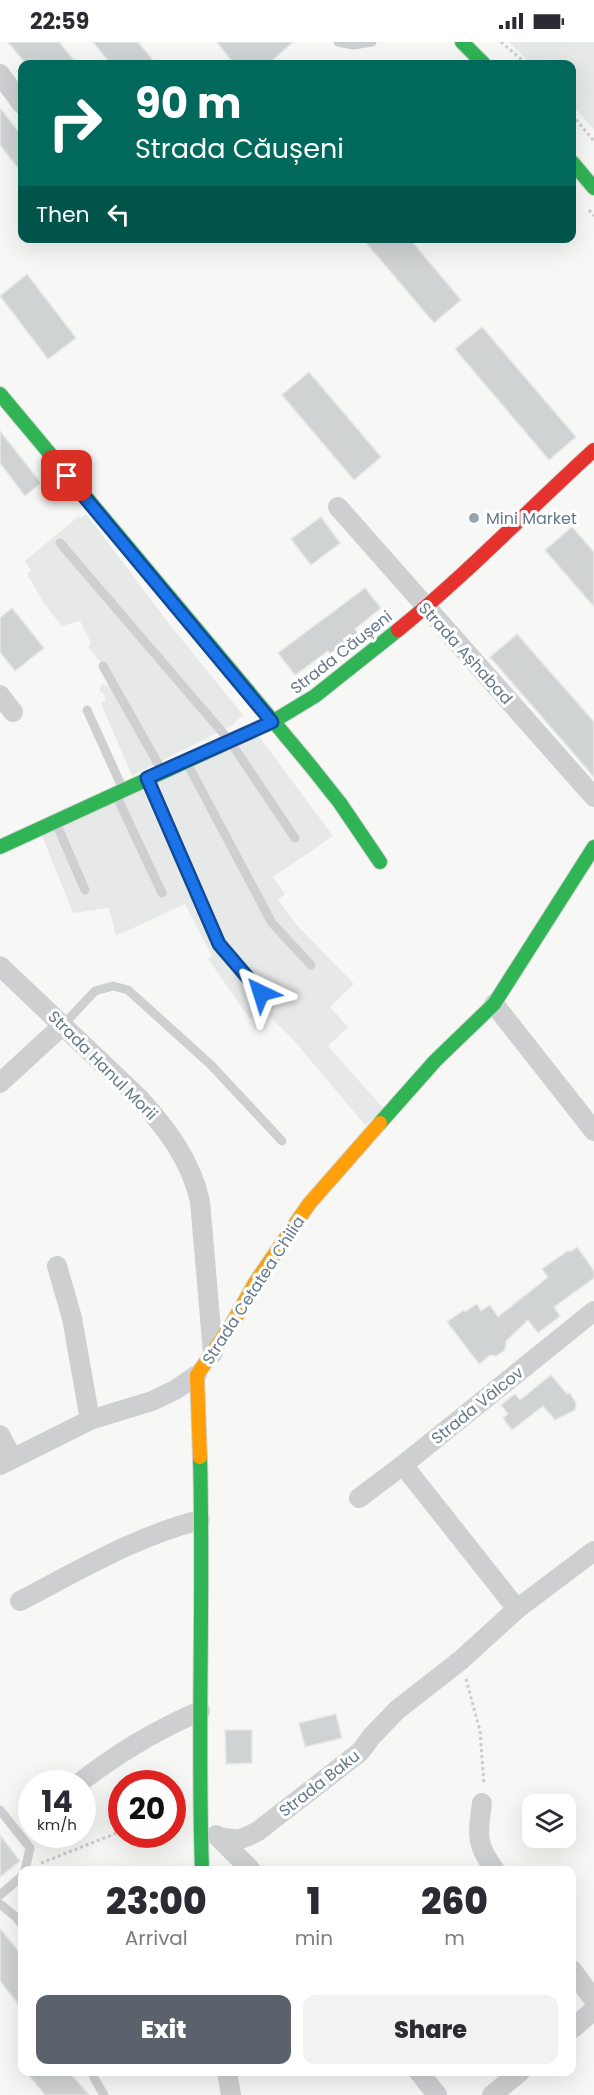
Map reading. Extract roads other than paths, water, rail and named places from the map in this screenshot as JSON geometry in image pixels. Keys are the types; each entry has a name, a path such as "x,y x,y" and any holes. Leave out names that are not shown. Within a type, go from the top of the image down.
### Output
{"street":[{"path":"462,42 480,60"},
{"path":"0,74 18,99"},
{"path":"576,167 594,188"},
{"path":"3,404 340,803 380,862"},
{"name":"Strada Căușeni","path":"0,847 272,722 315,696 425,608 594,450"},
{"name":"Strada Așhabad","path":"338,507 594,797"},
{"path":"0,695 13,712"},
{"name":"Strada Cetatea Chilia","path":"202,1866 199,1823 202,1606 197,1375 213,1353 255,1283 309,1204 435,1061 494,1004 594,847"},
{"name":"Strada Hanul Morii","path":"0,966 139,1098 159,1120 183,1154 195,1181 200,1201 213,1353"},
{"path":"494,1004 594,1131"},
{"path":"0,1083 63,1025"},
{"path":"57,1266 72,1318 90,1420"},
{"name":"Strada Vâlcov","path":"359,1498 594,1311"},
{"path":"0,1435 6,1461 90,1420 152,1401 175,1390 197,1375"},
{"path":"403,1465 517,1609"},
{"path":"20,1601 106,1556 163,1530 200,1520"},
{"name":"Strada Baku","path":"220,1837 243,1839 258,1832 360,1752 397,1710 461,1660 517,1609 594,1551"},
{"path":"96,1770 112,1757 165,1727 200,1711"},
{"path":"482,1803 478,1833 482,1854 492,1866"},
{"path":"199,1823 220,1837 247,1866"},
{"path":"576,1976 594,2000"},
{"path":"576,2026 594,2010"},
{"path":"229,2076 231,2095"},
{"path":"422,2076 437,2095"},
{"path":"492,2095 515,2076"}],"lane":[{"path":"338,42 353,45 372,42"},
{"path":"60,543 229,740 295,838"},
{"path":"103,666 162,771"},
{"path":"87,710 162,893"},
{"path":"186,760 272,923 311,965"},
{"path":"147,778 219,944 261,993"},
{"path":"55,820 85,890"},
{"path":"63,1025 95,991 113,986 128,990 211,1065 282,1141"},
{"path":"0,1810 30,1848 26,1866"},
{"path":"0,1895 18,1879"},
{"path":"0,1904 18,1920"},
{"path":"94,2076 104,2095"}],"place":[{"name":"Mini Market","path":"474,518"}]}
